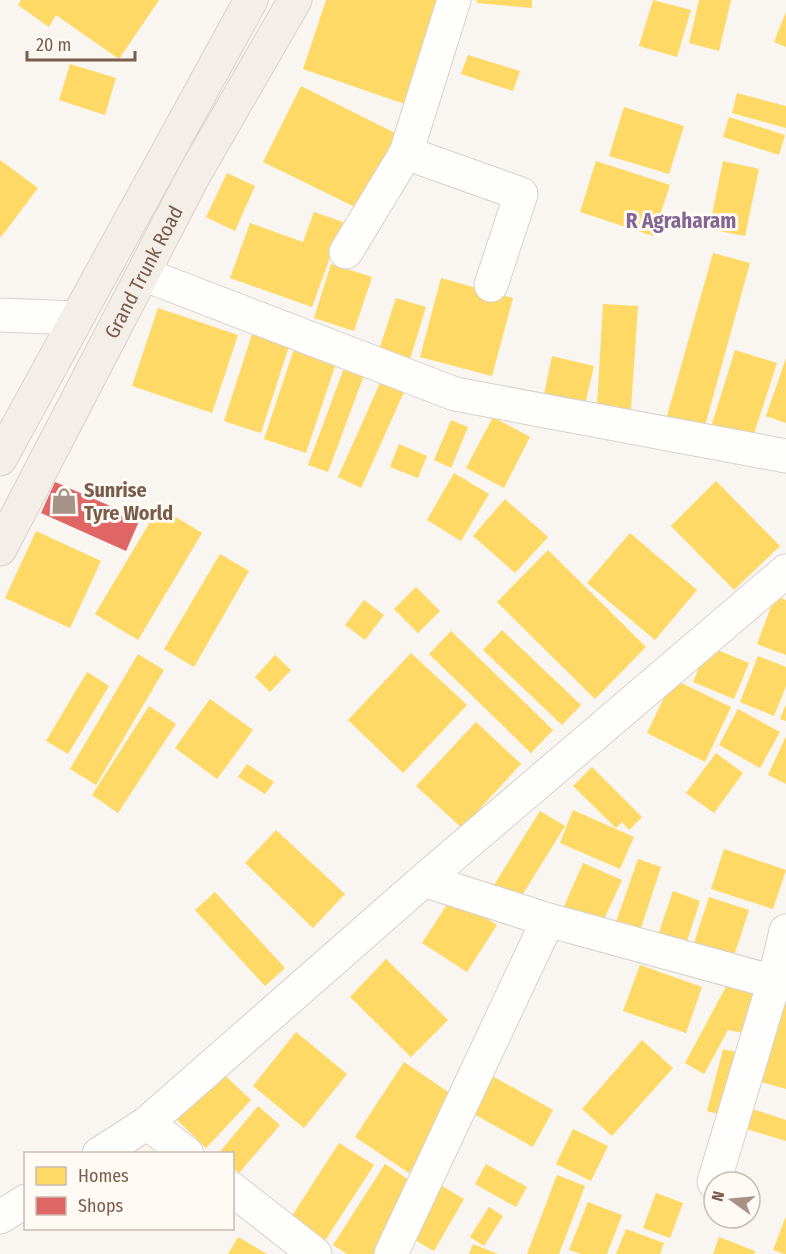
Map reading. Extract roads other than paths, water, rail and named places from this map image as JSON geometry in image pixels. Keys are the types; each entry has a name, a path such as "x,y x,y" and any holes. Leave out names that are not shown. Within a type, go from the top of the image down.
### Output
{"main road":[{"name":"Grand Trunk Road","path":"0,459 251,0"},
{"name":"Grand Trunk Road","path":"0,549 194,175 295,0"}],"street":[{"path":"346,252 406,153 454,0"},
{"path":"406,153 521,194 491,285"},
{"path":"143,274 455,394 786,456"},
{"path":"0,315 76,318"},
{"path":"102,1152 147,1123 424,880 786,571"},
{"path":"424,880 548,920 780,983"},
{"path":"392,1254 548,920"},
{"path":"719,1170 780,983 786,931"},
{"path":"147,1123 184,1152"},
{"path":"234,1191 315,1254"},
{"path":"0,1217 24,1202"}],"place":[{"name":"Sunrise Tyre World","path":"64,501"}],"district":[{"name":"R Agraharam","path":"681,221"}]}
